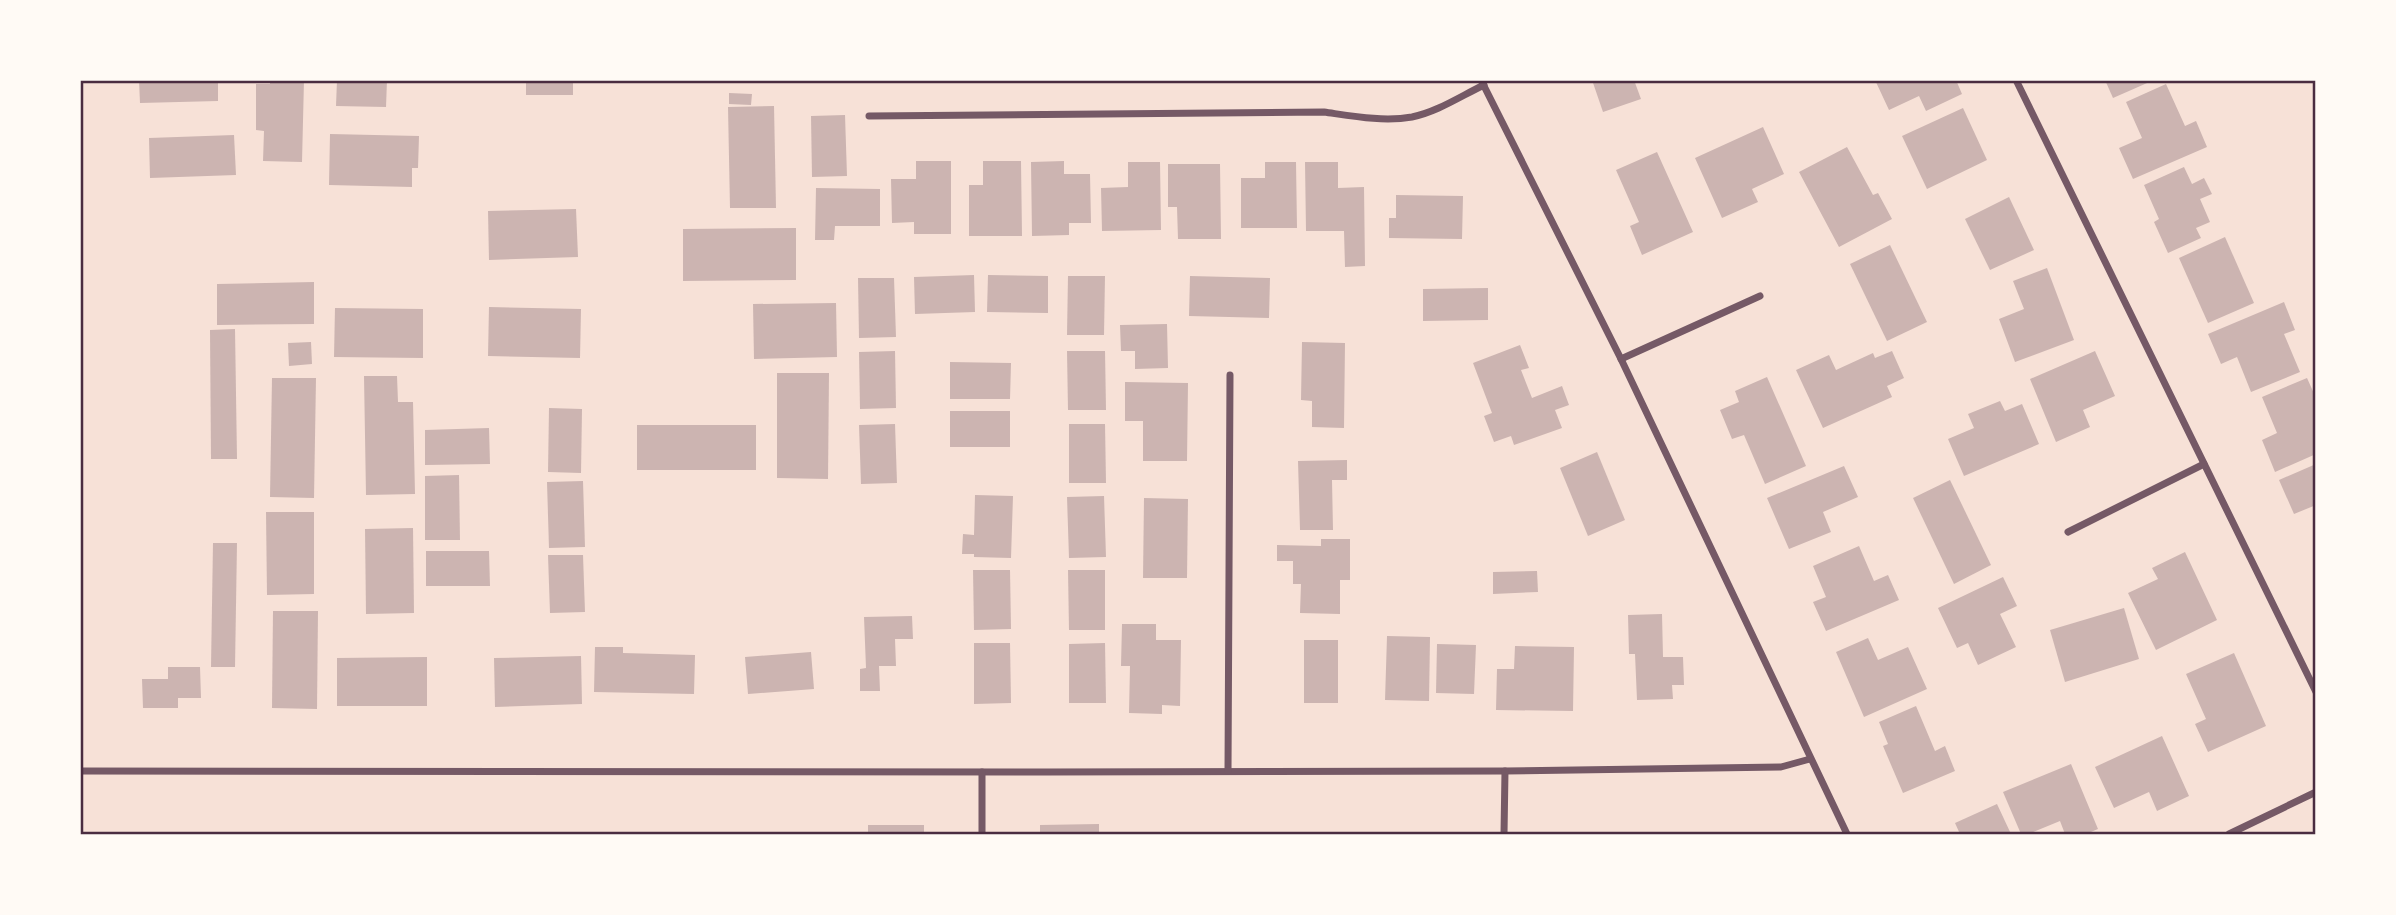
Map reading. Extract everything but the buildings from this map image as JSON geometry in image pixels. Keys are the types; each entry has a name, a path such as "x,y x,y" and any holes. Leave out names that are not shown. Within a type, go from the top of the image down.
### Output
{"street":[{"path":"2016,80 2315,692"},
{"path":"869,116 1324,112 1385,118 1413,117 1434,109 1482,83 1621,359 1847,835"},
{"path":"1621,359 1760,296"},
{"path":"1228,771 1230,375"},
{"path":"2068,532 2204,464"},
{"path":"80,771 1505,771 1781,767 1810,759"},
{"path":"1504,835 1505,771"},
{"path":"982,772 982,835"},
{"path":"2229,835 2315,792"}]}
